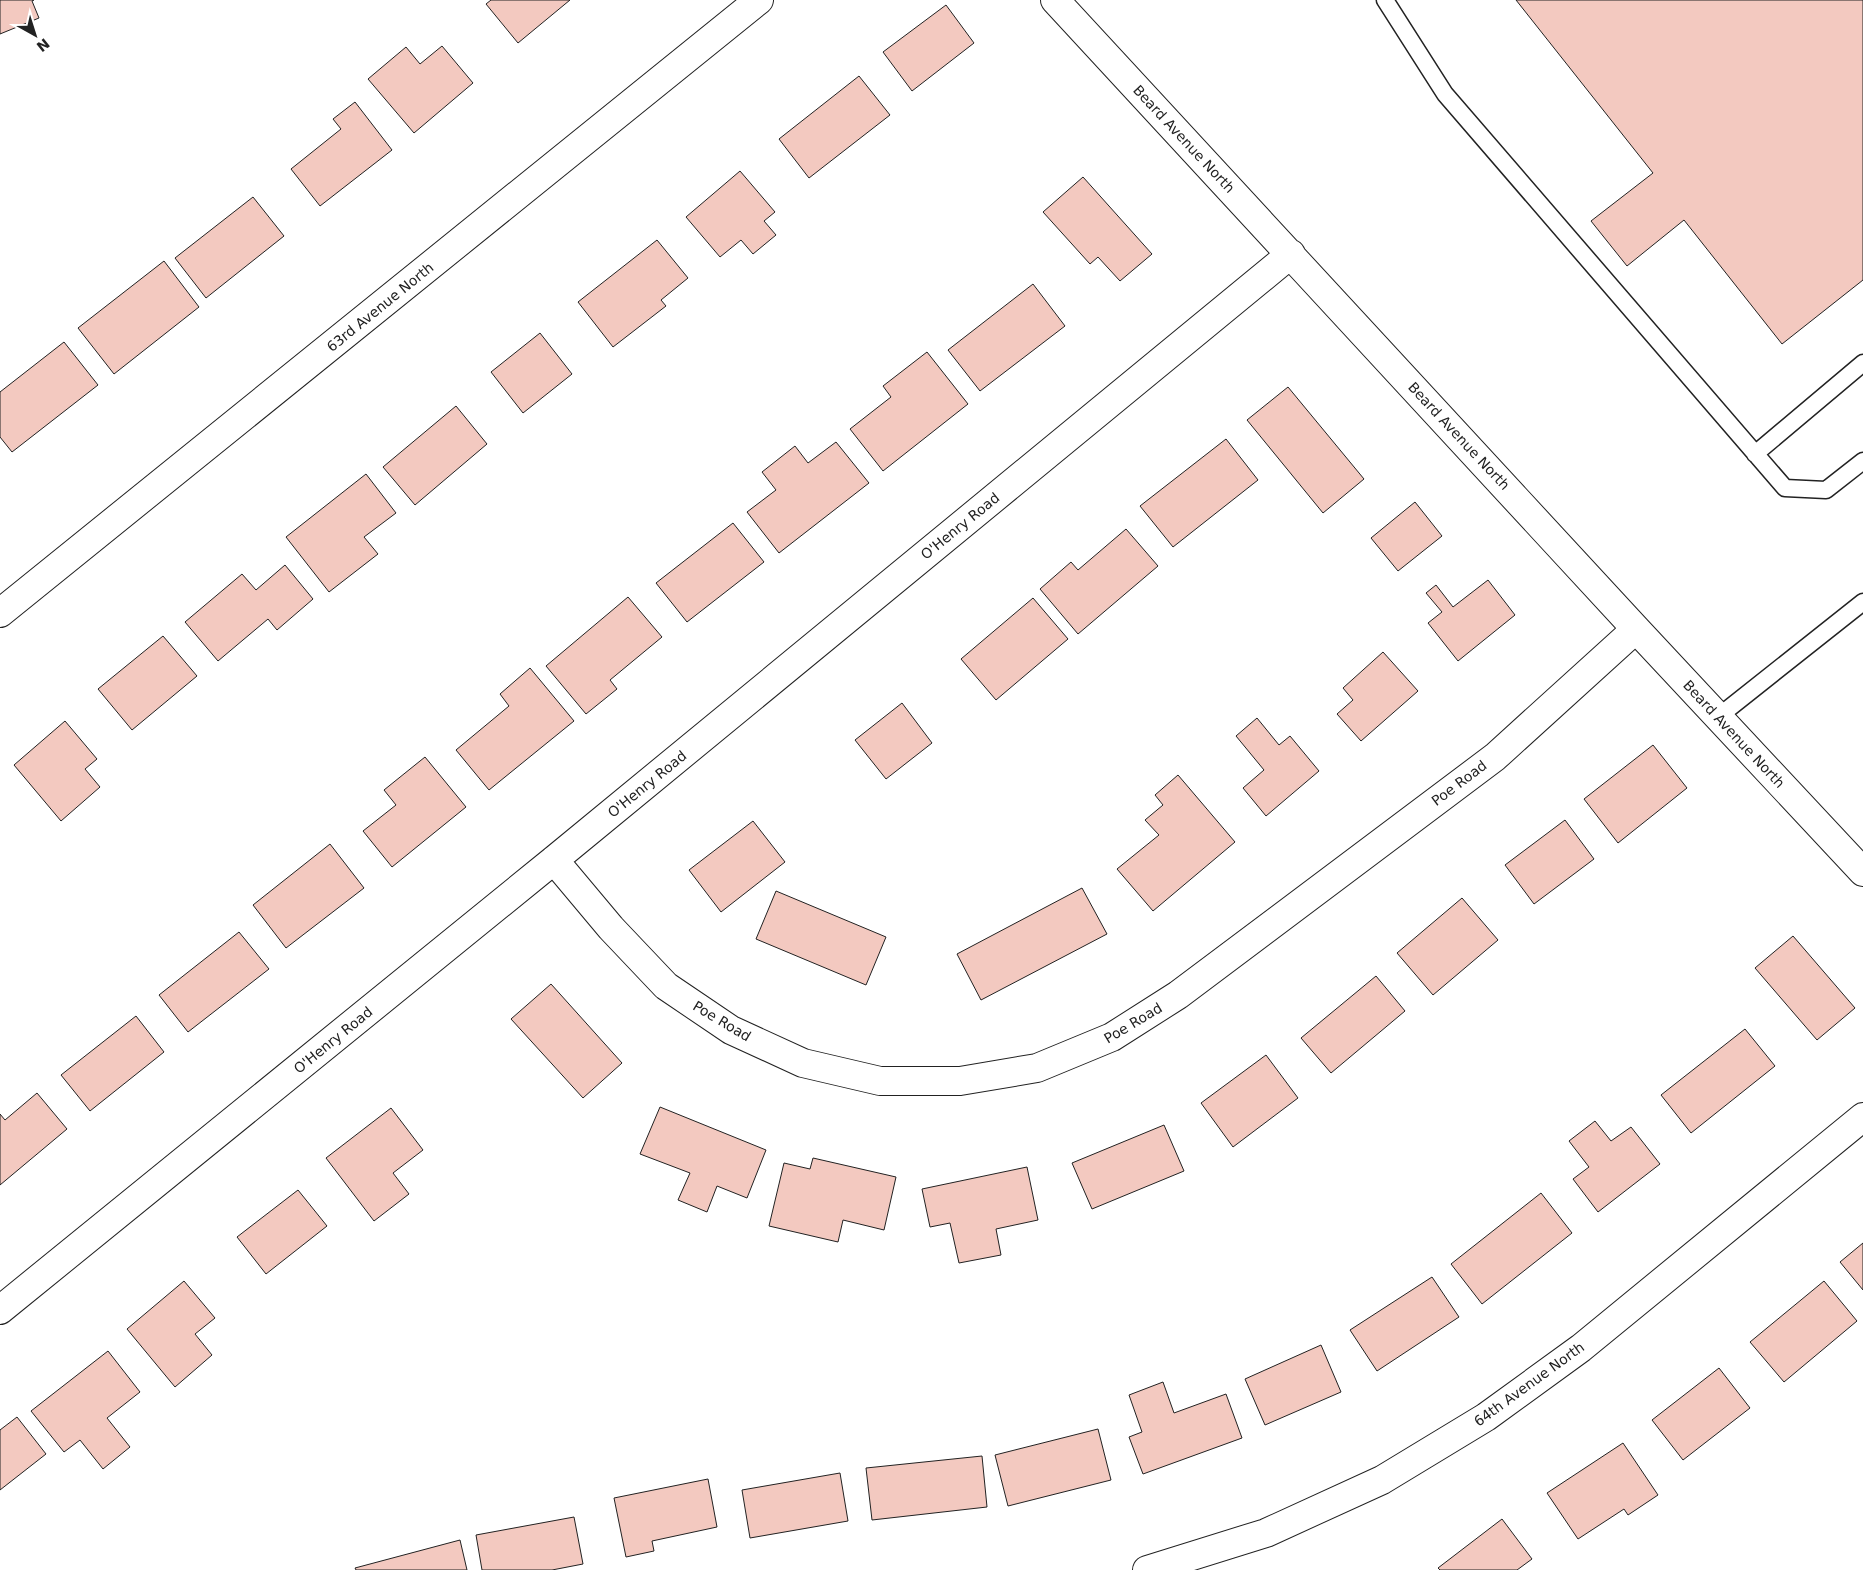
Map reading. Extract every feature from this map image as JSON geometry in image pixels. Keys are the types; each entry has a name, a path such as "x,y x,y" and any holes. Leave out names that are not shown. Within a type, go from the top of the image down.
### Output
{"street":[{"name":"63rd Avenue North","path":"0,613 759,0"},
{"name":"Beard Avenue North","path":"1056,0 1636,629 1863,872"},
{"name":"O'Henry Road","path":"0,1310 554,860 1291,254"},
{"name":"Poe Road","path":"554,860 610,928 666,986 731,1030 803,1063 880,1081 960,1081 1037,1068 1112,1037 1178,995 1495,757 1636,629"},
{"name":"64th Avenue North","path":"1147,1570 1266,1533 1382,1480 1486,1417 1581,1348 1863,1117"}],"lane":[{"path":"1384,0 1445,94 1786,488 1826,490 1863,461"},
{"path":"1756,454 1863,363"},
{"path":"1718,717 1863,602"}],"building":[{"path":"0,0 34,0 32,1 39,18 0,34"},
{"path":"491,0 570,0 518,43 486,4"},
{"path":"1516,0 1863,0 1863,280 1782,344 1684,220 1627,266 1591,221 1653,173"},
{"path":"946,5 974,43 912,91 883,52"},
{"path":"442,46 473,83 414,133 368,79 406,47 420,64"},
{"path":"859,76 890,115 809,178 779,139"},
{"path":"355,102 392,150 320,206 291,169 341,129 333,119"},
{"path":"740,171 775,212 764,221 776,235 753,254 741,240 720,257 686,217"},
{"path":"1083,177 1152,254 1120,281 1098,257 1090,264 1043,212"},
{"path":"253,197 284,236 206,298 175,258"},
{"path":"657,240 688,278 661,300 666,306 613,347 578,302"},
{"path":"164,261 199,307 114,374 78,328"},
{"path":"1033,284 1065,326 980,391 948,350"},
{"path":"540,333 572,374 523,413 491,372"},
{"path":"64,342 98,385 12,452 0,437 0,392"},
{"path":"927,352 968,404 883,471 850,429 891,397 883,386"},
{"path":"1288,387 1364,479 1323,513 1247,420"},
{"path":"456,406 487,444 415,505 383,467"},
{"path":"1226,439 1258,480 1173,547 1140,506"},
{"path":"836,442 869,483 779,553 747,512 776,490 762,472 795,446 808,463"},
{"path":"366,474 396,513 364,537 378,554 329,592 286,537"},
{"path":"1415,502 1442,536 1398,571 1371,538"},
{"path":"733,523 764,562 687,622 656,583"},
{"path":"1126,529 1158,566 1078,634 1040,589 1071,562 1078,570"},
{"path":"285,565 313,599 277,630 268,619 218,661 185,622 242,574 256,590"},
{"path":"1488,580 1515,615 1458,661 1428,623 1442,612 1426,593 1436,585 1453,607"},
{"path":"628,597 662,637 610,680 617,689 586,714 546,666"},
{"path":"1033,598 1068,639 996,700 961,659"},
{"path":"163,636 197,676 132,730 98,689"},
{"path":"1383,652 1418,691 1361,741 1337,714 1353,700 1343,688"},
{"path":"530,668 574,721 489,790 456,750 509,706 500,694"},
{"path":"902,703 932,743 886,779 855,740"},
{"path":"1257,718 1279,745 1290,736 1319,771 1266,816 1243,788 1264,770 1236,736"},
{"path":"65,721 97,759 85,769 100,787 61,821 14,765"},
{"path":"1653,745 1687,788 1618,843 1584,799"},
{"path":"425,757 466,807 392,867 363,831 396,805 384,790"},
{"path":"1178,775 1235,842 1153,911 1117,869 1159,835 1145,820 1163,805 1155,795"},
{"path":"1565,820 1594,859 1534,904 1505,865"},
{"path":"753,821 785,862 721,912 689,870"},
{"path":"330,844 364,888 286,948 253,905"},
{"path":"1082,888 1107,934 981,1000 957,954"},
{"path":"776,891 886,937 866,985 756,939"},
{"path":"1462,898 1498,940 1433,995 1397,953"},
{"path":"239,932 269,969 188,1032 159,995"},
{"path":"1793,936 1855,1008 1817,1040 1755,968"},
{"path":"1376,976 1405,1011 1331,1073 1301,1038"},
{"path":"551,984 622,1063 583,1098 511,1019"},
{"path":"136,1016 164,1052 90,1111 61,1075"},
{"path":"1745,1029 1775,1066 1691,1133 1661,1095"},
{"path":"1266,1055 1298,1098 1233,1147 1201,1103"},
{"path":"37,1093 67,1129 0,1185 0,1114 5,1120"},
{"path":"660,1107 766,1150 747,1198 717,1186 707,1212 678,1200 690,1173 640,1154"},
{"path":"391,1108 423,1150 393,1173 409,1194 374,1221 326,1158"},
{"path":"1595,1121 1611,1141 1631,1127 1660,1164 1598,1212 1573,1179 1589,1167 1569,1141"},
{"path":"1164,1125 1184,1171 1092,1209 1072,1163"},
{"path":"813,1158 896,1177 884,1230 843,1220 838,1242 769,1226 784,1163 810,1169"},
{"path":"1027,1167 1038,1220 996,1229 1001,1255 959,1263 950,1223 930,1227 922,1189"},
{"path":"298,1190 327,1226 266,1274 237,1237"},
{"path":"1541,1193 1572,1233 1482,1304 1451,1264"},
{"path":"1863,1243 1863,1290 1840,1262"},
{"path":"1432,1277 1459,1317 1377,1371 1350,1330"},
{"path":"184,1281 215,1318 195,1334 212,1355 175,1387 127,1329"},
{"path":"1824,1281 1857,1321 1784,1382 1750,1342"},
{"path":"1321,1345 1341,1392 1265,1425 1245,1379"},
{"path":"108,1351 140,1392 107,1418 130,1447 103,1469 80,1440 64,1452 31,1411"},
{"path":"1719,1368 1750,1408 1683,1460 1652,1420"},
{"path":"1163,1382 1174,1413 1226,1394 1242,1438 1143,1474 1129,1437 1142,1432 1129,1395"},
{"path":"17,1417 46,1454 0,1490 0,1430"},
{"path":"1098,1429 1111,1480 1008,1506 995,1455"},
{"path":"1623,1443 1658,1495 1628,1515 1624,1509 1578,1539 1547,1493"},
{"path":"982,1456 987,1507 872,1520 866,1468"},
{"path":"840,1473 848,1521 750,1538 742,1490"},
{"path":"708,1479 717,1527 652,1541 654,1551 626,1557 614,1498"},
{"path":"574,1517 583,1564 552,1570 482,1570 476,1535"},
{"path":"1502,1519 1532,1559 1517,1570 1440,1570 1438,1568"},
{"path":"460,1540 467,1570 356,1570 355,1568"}]}
